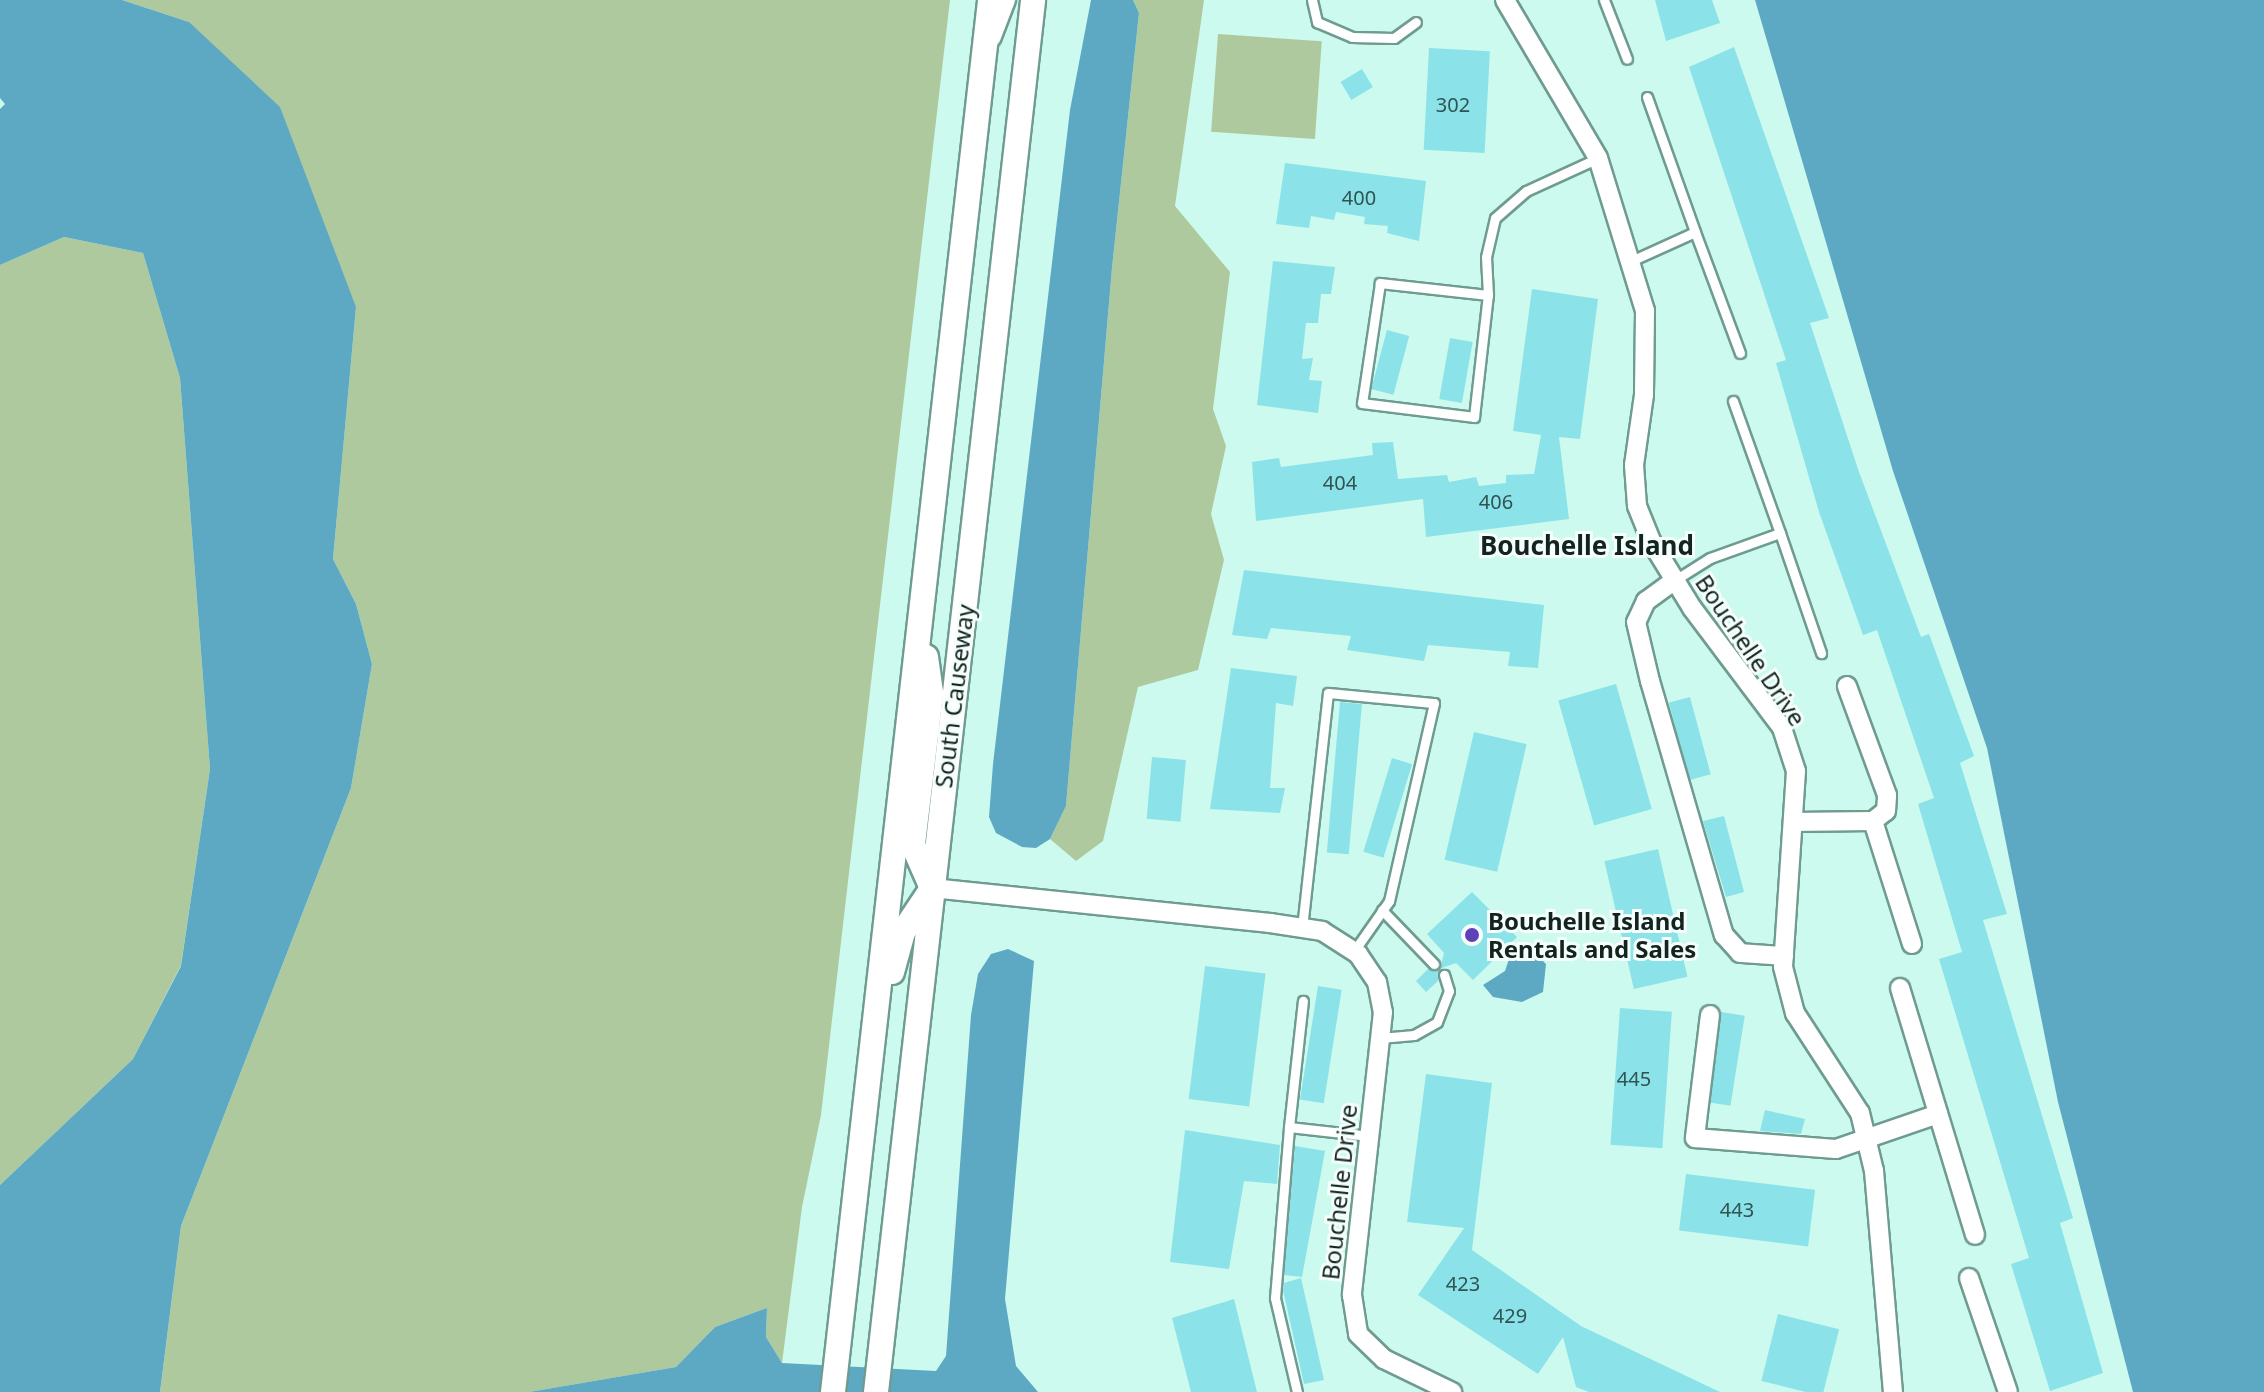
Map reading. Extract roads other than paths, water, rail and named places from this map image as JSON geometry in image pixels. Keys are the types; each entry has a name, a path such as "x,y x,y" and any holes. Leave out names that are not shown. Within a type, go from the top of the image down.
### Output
{"main road":[{"name":"South Causeway","path":"833,1392 990,0"},
{"name":"South Causeway","path":"876,1392 1033,0"},
{"path":"872,1043 903,932 932,888 913,845 931,693 921,617"}],"street":[{"path":"984,51 1004,0"},
{"name":"Bouchelle Drive","path":"1505,0 1598,158 1645,311 1644,395 1634,465 1637,506 1652,543 1675,580 1782,728 1796,771 1784,956 1795,1013 1860,1113 1867,1140 1874,1171 1893,1392"},
{"path":"1675,580 1646,601 1636,633 1724,935 1740,953 1784,956"},
{"path":"1793,822 1873,821 1886,811 1887,795 1847,686"},
{"path":"1873,821 1912,944"},
{"name":"Bouchelle Drive","path":"932,888 1302,928 1322,931 1354,951 1377,982 1383,1012 1352,1295 1358,1334 1384,1359 1452,1392"},
{"path":"1900,988 1975,1235"},
{"path":"1710,1015 1695,1138 1836,1149 1938,1114"},
{"path":"1969,1278 2008,1392"}],"lane":[{"path":"1312,0 1317,22 1352,37 1394,38 1416,22"},
{"path":"1604,0 1627,59"},
{"path":"1647,97 1740,353"},
{"path":"1488,295 1380,283 1362,403 1474,417 1488,295 1486,257 1495,218 1526,191 1598,158"},
{"path":"1631,261 1695,232"},
{"path":"1733,401 1821,653"},
{"path":"1675,580 1710,558 1780,533"},
{"path":"1302,928 1328,693 1434,703 1389,901 1354,951"},
{"path":"1382,910 1434,964"},
{"path":"1380,1038 1414,1035 1437,1022 1449,991 1444,975"},
{"path":"1297,1392 1275,1298 1303,1001"},
{"path":"1289,1127 1369,1136"}],"water":[{"path":"0,0 122,0 189,22 280,107 356,307 333,559 356,604 372,664 351,788 181,1226 160,1392 0,1392 0,1185 133,1059 181,966 210,769 180,378 143,253 64,237 0,265 0,109 5,104 0,98"},
{"path":"1091,0 1133,0 1139,13 1112,268 1066,806 1050,839 1036,848 1022,847 996,833 989,817 993,764 1070,110"},
{"path":"1755,0 2264,0 2264,1392 2133,1392 2058,1102 1987,748 1893,471"},
{"path":"1008,949 1034,961 1005,1299 1016,1366 1038,1392 529,1392 676,1367 715,1327 767,1308 766,1337 782,1363 936,1371 946,1356 971,1015 978,974 991,954"},
{"path":"1522,949 1532,950 1546,964 1543,992 1522,1002 1493,997 1483,985 1505,971 1510,956"}],"place":[{"name":"Bouchelle Island Rentals and Sales","path":"1472,935"}],"district":[{"name":"Bouchelle Island","path":"1587,546"}]}
